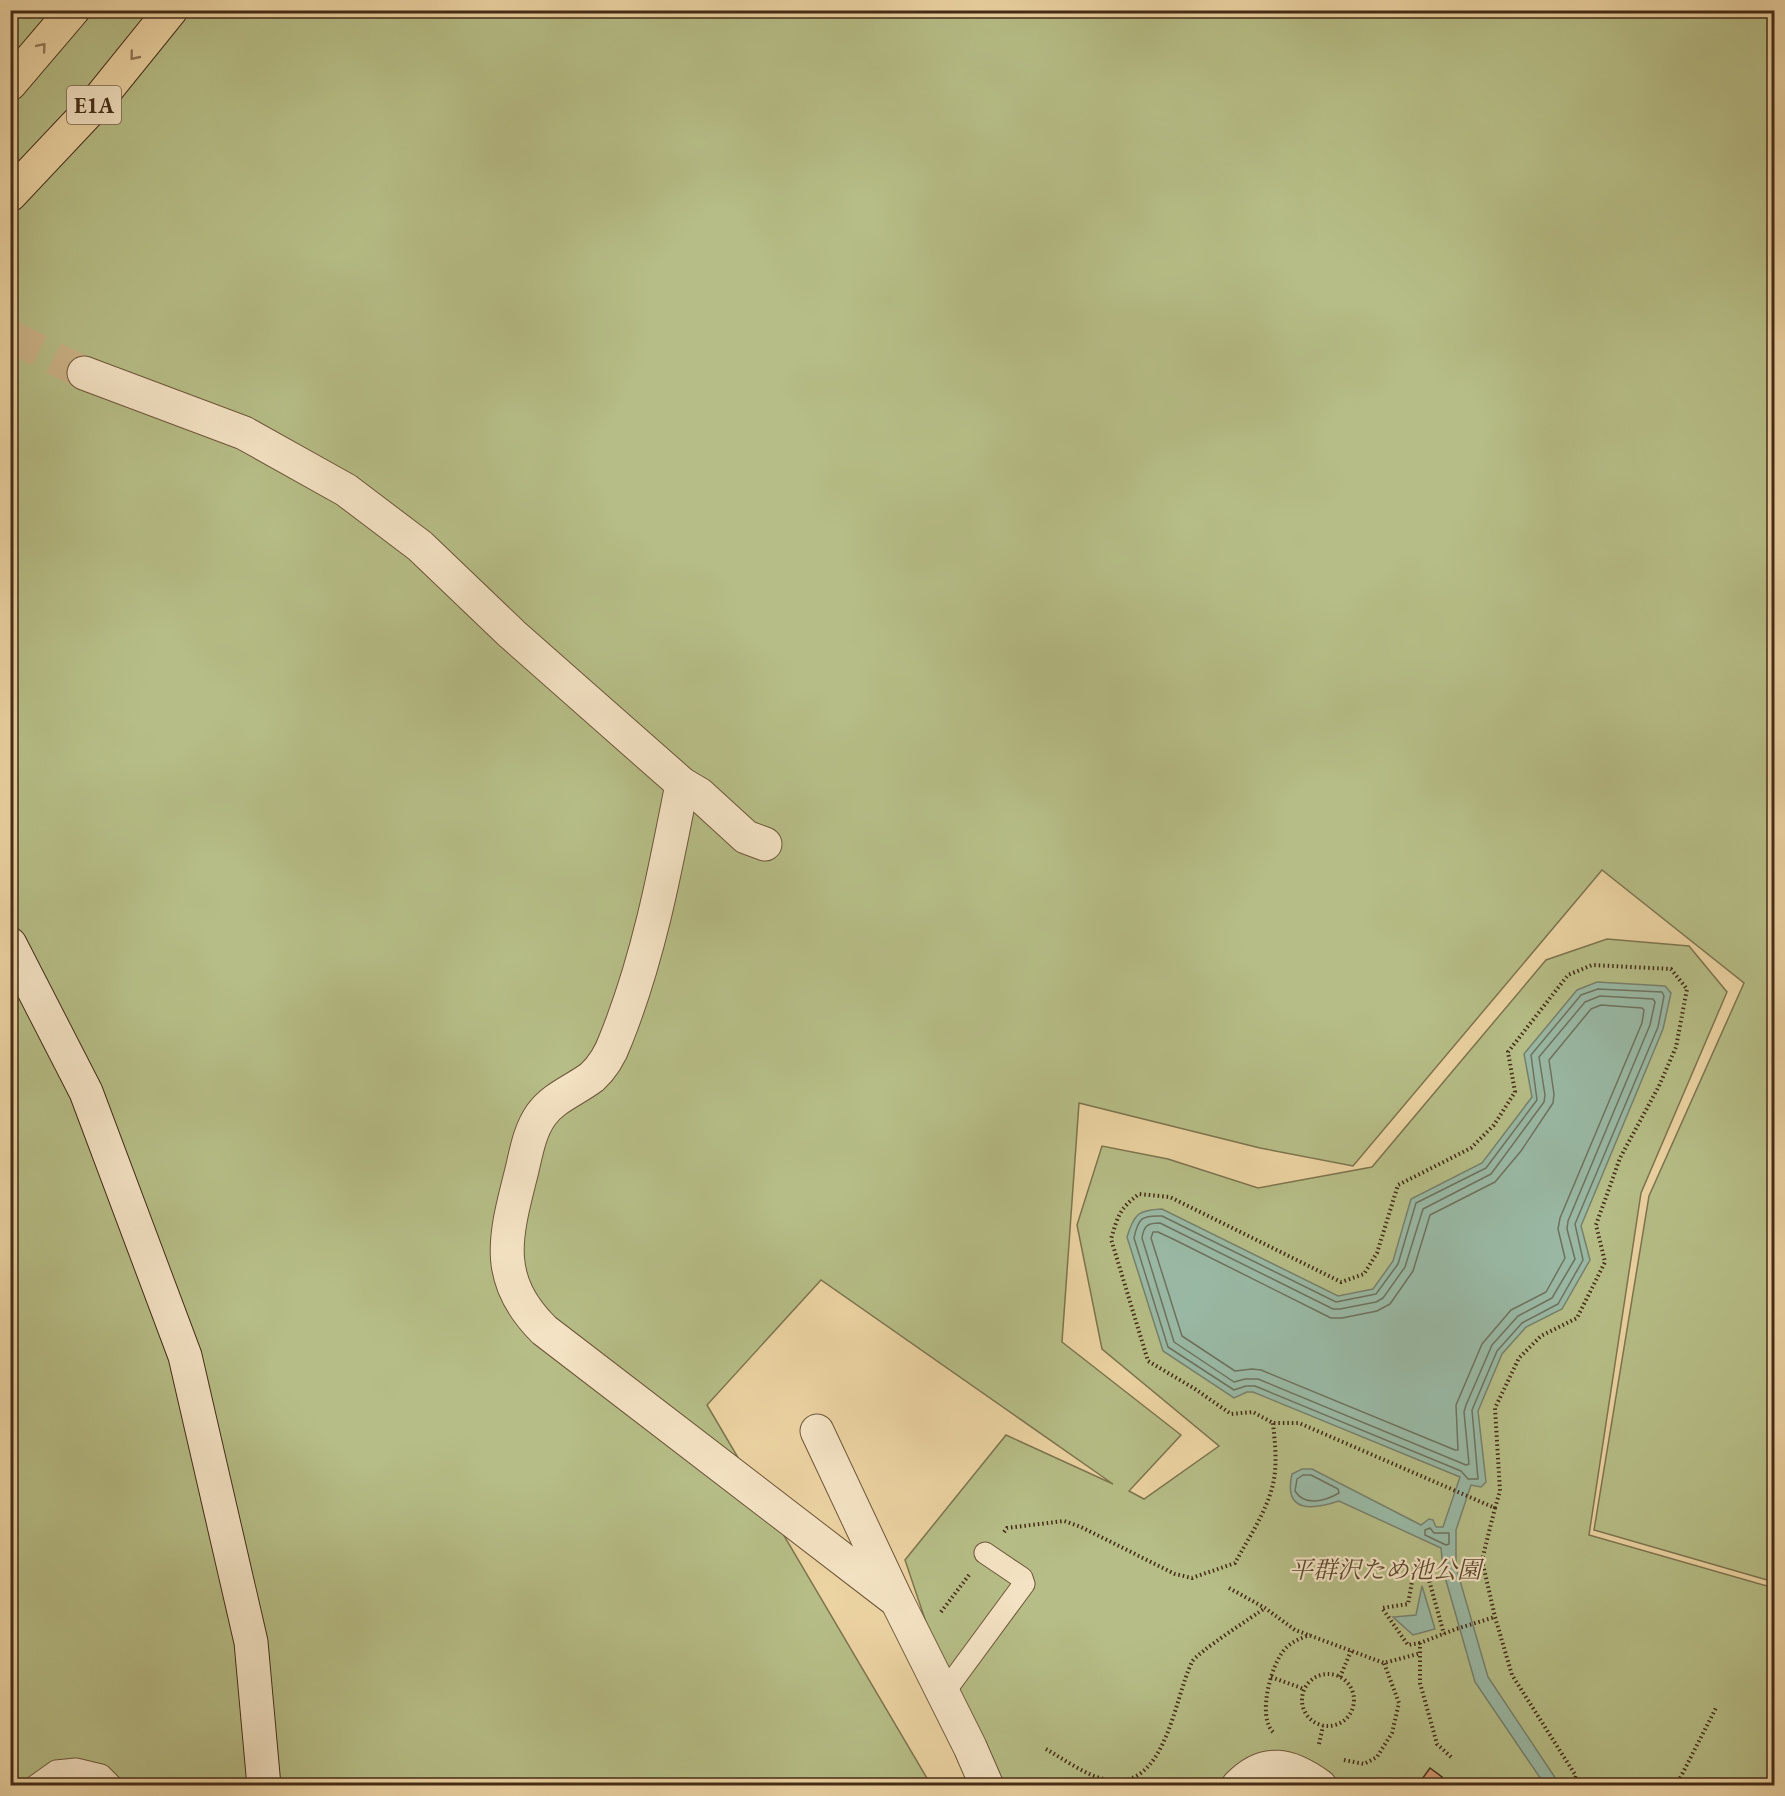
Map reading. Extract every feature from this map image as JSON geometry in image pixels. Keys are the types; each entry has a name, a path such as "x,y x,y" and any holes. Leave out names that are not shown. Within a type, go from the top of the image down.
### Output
{"highway":[{"path":"10,84 73,10"},
{"name":"E1A","path":"10,195 91,109 171,10"}],"street":[{"path":"84,373 243,433 346,490 420,546 512,634 682,784 699,794 746,837 765,844"},
{"path":"682,784 659,904 642,964 616,1039 606,1061 592,1076 558,1098 542,1113 531,1131 508,1224 506,1250 509,1276 521,1301 544,1330 897,1601"},
{"path":"10,944 86,1092 185,1356 251,1642 264,1785"},
{"path":"817,1431 987,1785"},
{"path":"1238,1785 1259,1770 1272,1767 1293,1769 1320,1785"}],"lane":[{"path":"943,1694 1024,1584 1022,1578 985,1553"},
{"path":"35,1785 56,1770 76,1769 101,1775 112,1785"}],"path":[{"path":"1495,1508 1299,1423 1273,1423 1253,1412 1231,1414 1148,1361 1111,1239 1117,1219 1124,1205 1139,1194 1170,1197 1341,1282 1364,1274 1377,1253 1398,1185 1471,1148 1494,1125 1515,1092 1509,1052 1568,975 1592,965 1671,969 1687,989 1676,1047 1659,1086 1620,1158 1596,1225 1605,1262 1577,1318 1541,1336 1519,1358 1495,1407 1500,1491 1482,1560 1495,1617 1512,1675 1576,1776 1573,1785"},
{"path":"918,1645 985,1553 1007,1528 1064,1521 1081,1527 1174,1574 1192,1578 1235,1563 1265,1507 1273,1486 1276,1450 1273,1423"},
{"path":"1444,1634 1427,1573 1413,1575 1408,1604 1382,1608 1408,1645 1420,1643 1495,1617"},
{"path":"1228,1588 1265,1608 1295,1630 1384,1663 1421,1653"},
{"path":"1046,1749 1082,1770 1108,1780 1131,1779 1151,1763 1165,1740 1193,1659 1265,1608"},
{"path":"1278,1737 1270,1729 1266,1711 1271,1677 1286,1647 1310,1635"},
{"path":"1420,1643 1420,1683 1437,1744 1451,1757"},
{"path":"1340,1677 1351,1651"},
{"path":"1340,1758 1364,1764 1371,1761 1377,1757 1392,1733 1399,1703 1384,1663"},
{"path":"1324,1674 1340,1677 1347,1682 1354,1696 1351,1713 1339,1724 1323,1726 1316,1723 1305,1712 1302,1697 1304,1689 1315,1677 1324,1674"},
{"path":"1271,1677 1304,1689"},
{"path":"1676,1785 1717,1707"},
{"path":"1318,1751 1323,1726"}],"green space":[{"name":"平群沢ため池公園","path":"11,11 1774,11 1774,1582 1594,1530 1649,1196 1744,983 1602,870 1353,1166 1260,1148 1079,1103 1062,1342 1181,1435 1129,1491 1144,1499 1219,1446 1102,1349 1077,1225 1102,1146 1168,1159 1258,1188 1372,1167 1546,960 1607,939 1689,946 1727,992 1641,1193 1589,1535 1774,1588 1774,1785 1342,1785 1312,1764 1233,1770 1219,1785 1006,1785 997,1775 936,1652 905,1560 1006,1435 1113,1484 821,1280 707,1405 931,1785 11,1786"}],"water":[{"path":"1597,982 1665,986 1671,993 1663,1029 1581,1226 1590,1260 1562,1309 1526,1327 1502,1354 1478,1411 1486,1482 1481,1487 1471,1485 1456,1530 1456,1567 1488,1677 1560,1785 1545,1785 1475,1682 1443,1570 1441,1548 1339,1501 1319,1506 1302,1506 1292,1496 1290,1487 1292,1474 1302,1469 1312,1469 1421,1525 1429,1519 1433,1520 1436,1527 1443,1527 1460,1477 1253,1392 1247,1392 1234,1398 1163,1351 1127,1237 1138,1215 1142,1212 1162,1209 1338,1296 1373,1289 1393,1261 1411,1199 1482,1163 1532,1097 1524,1054 1577,990"},
{"path":"1422,1586 1435,1629 1413,1635 1393,1617 1416,1615"}],"building":[{"path":"1430,1768 1442,1777 1435,1786 1417,1786"}],"tunnel":[{"path":"10,336 84,373"}]}
